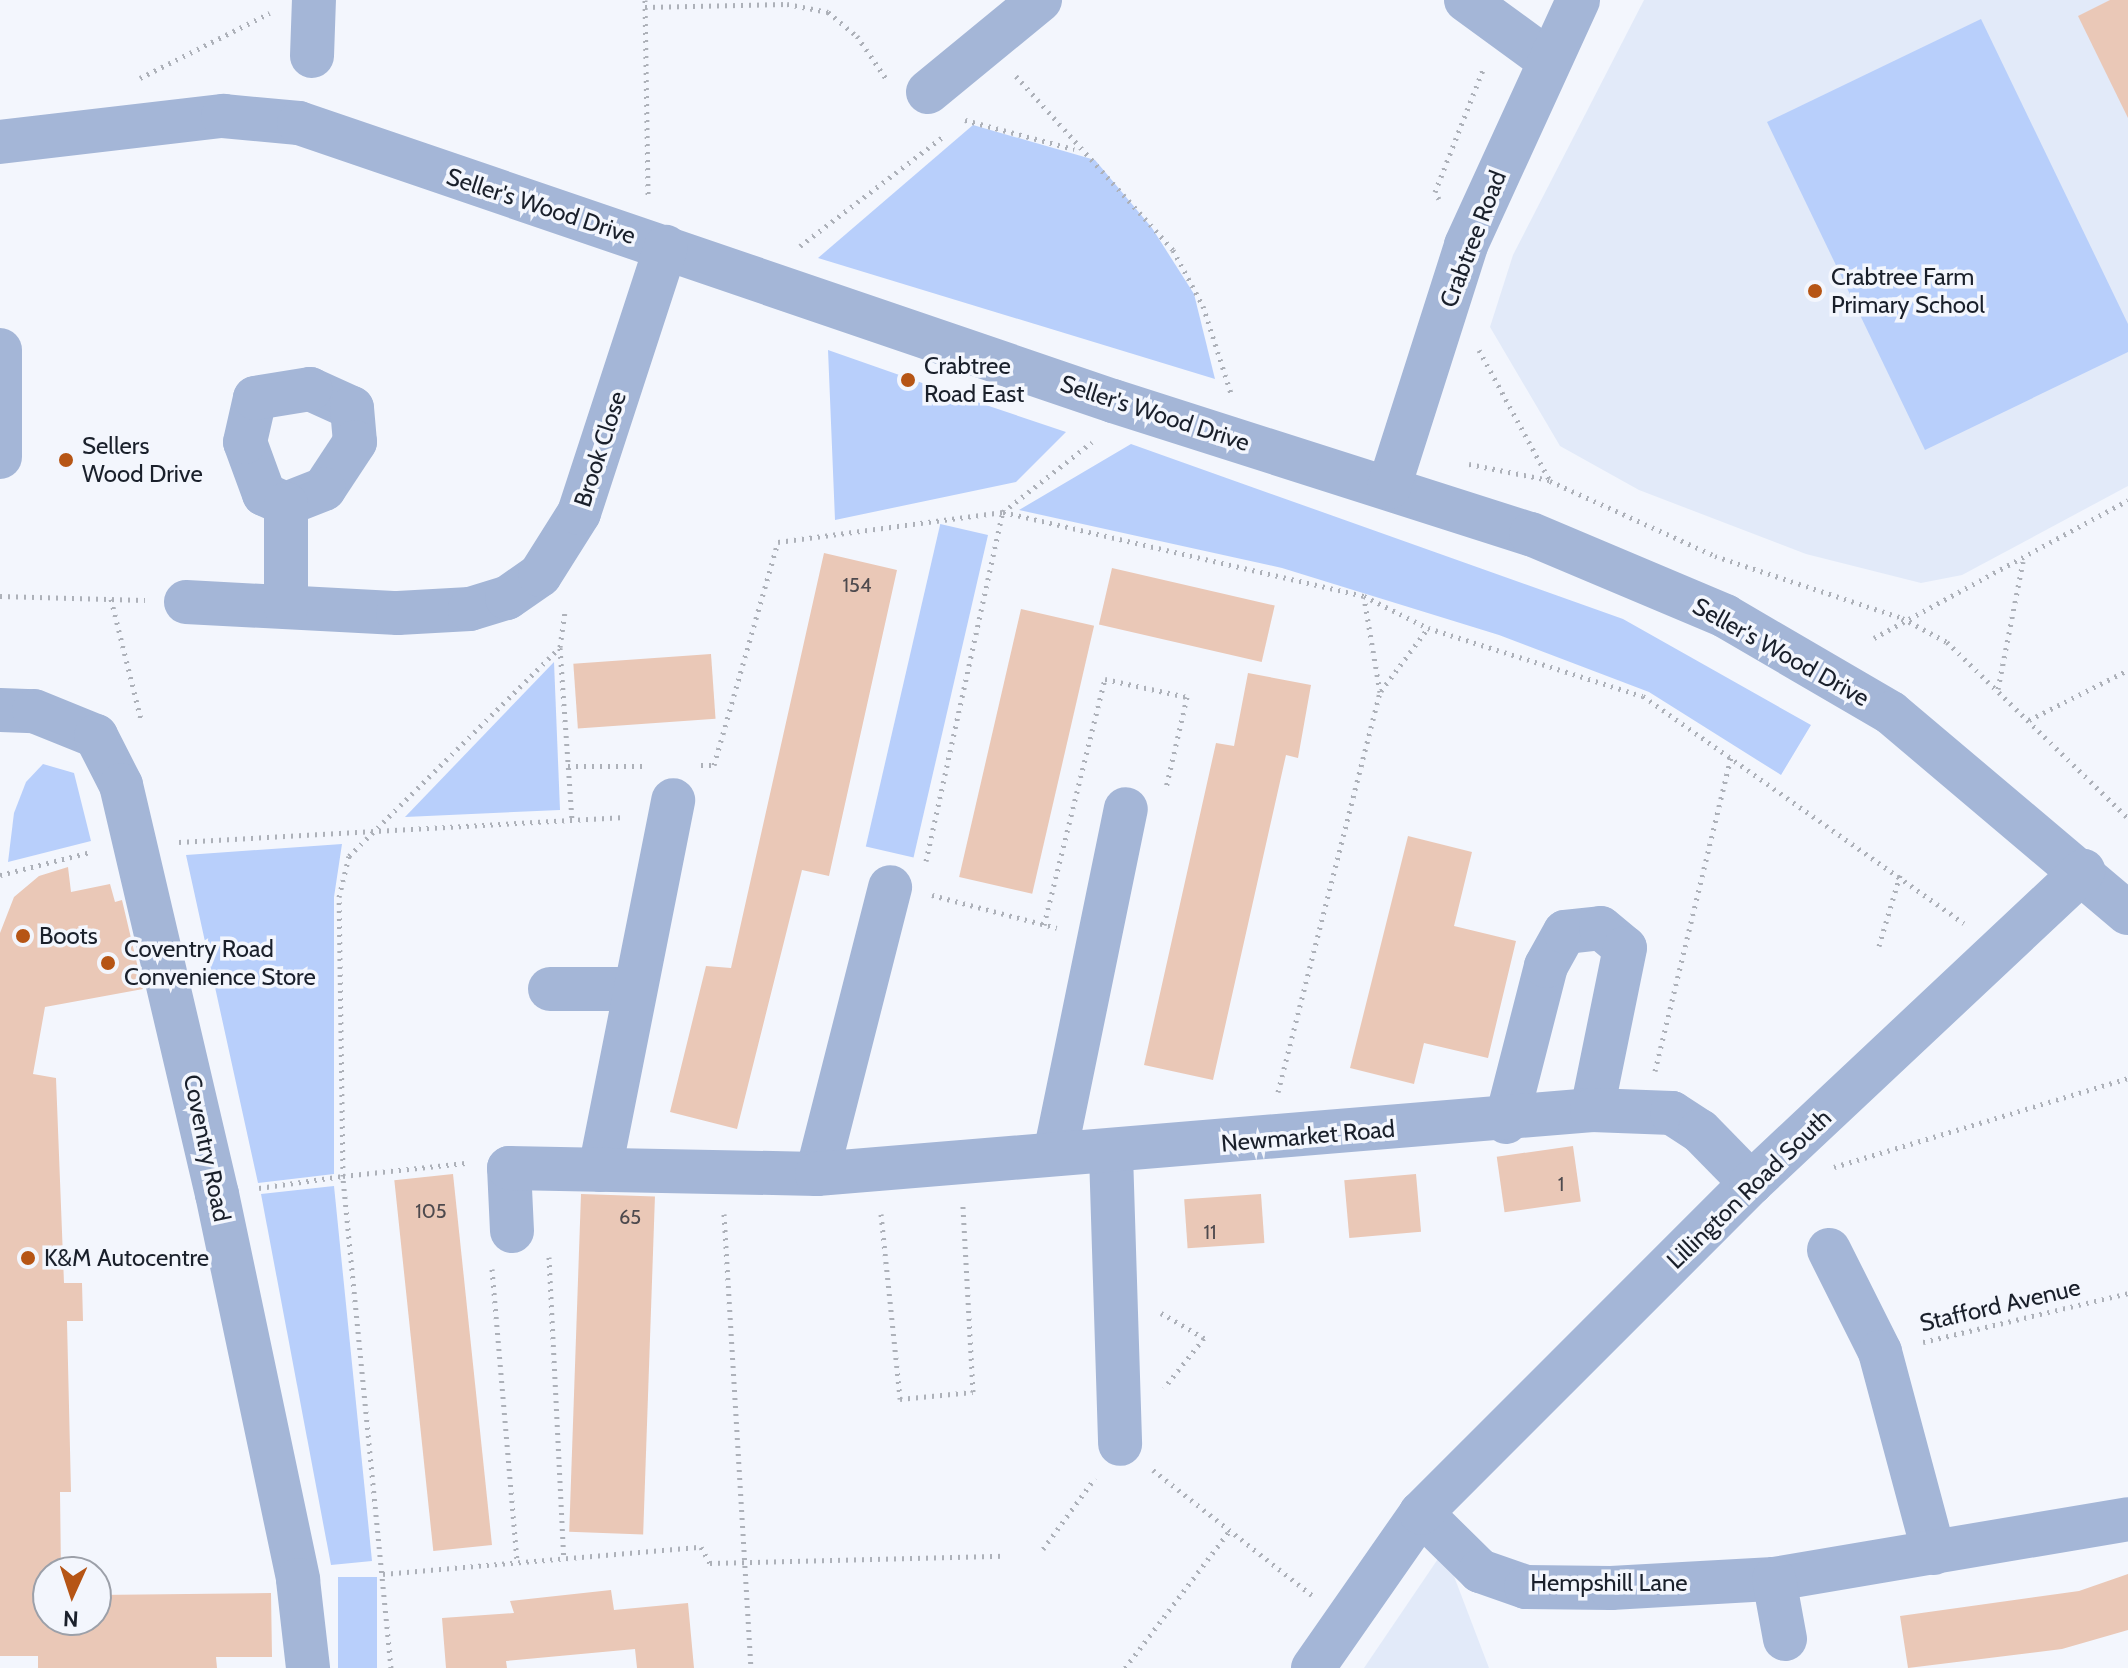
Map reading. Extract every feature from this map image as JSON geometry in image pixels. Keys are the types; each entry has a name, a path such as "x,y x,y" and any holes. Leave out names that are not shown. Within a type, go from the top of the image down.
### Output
{"street":[{"path":"914,103 1040,0"},
{"name":"Crabtree Road","path":"1389,487 1452,291 1547,59 1578,0"},
{"path":"299,3 312,56"},
{"path":"1481,13 1547,59"},
{"name":"Seller's Wood Drive","path":"0,142 223,116 299,123 1113,401 1531,534 1725,616 1891,713 2083,871 2128,913"},
{"name":"Brook Close","path":"186,602 286,607 470,609 507,598 540,575 579,513 658,245"},
{"path":"0,350 0,457"},
{"path":"286,504 286,607"},
{"name":"Coventry Road","path":"0,710 34,711 96,736 121,785 217,1194 298,1580 308,1668"},
{"path":"600,1170 671,787"},
{"path":"1055,1154 1126,809"},
{"name":"Lillington Road South","path":"1313,1668 1348,1622 1421,1513 1751,1183 2002,951 2083,871"},
{"path":"817,1174 905,889"},
{"path":"1506,1122 1546,966 1565,932 1601,928 1625,948 1592,1110"},
{"path":"550,989 632,989"},
{"name":"Newmarket Road","path":"509,1168 817,1174 1506,1122 1592,1110 1646,1110 1672,1113 1700,1131 1751,1183"},
{"path":"1111,1154 1120,1444"},
{"path":"501,1242 509,1168"},
{"path":"1829,1250 1880,1352 1934,1553"},
{"name":"Hempshill Lane","path":"1421,1513 1480,1571 1526,1587 1774,1579 2128,1519"},
{"path":"1774,1579 1785,1639"}],"path":[{"path":"658,245 645,3 788,2 828,12 857,36 914,103 932,145"},
{"path":"123,87 299,3"},
{"path":"1435,192 1481,13"},
{"path":"989,42 1077,150 1173,250 1203,306 1242,441"},
{"path":"752,277 967,118 1077,150"},
{"path":"1452,291 1494,385 1550,481 1715,556 1902,618 1947,642 2128,817"},
{"path":"1099,939 905,889 1003,512 1097,438 1113,401"},
{"path":"1874,638 1902,618 2024,560 2128,500"},
{"path":"169,842 572,819 671,787 714,765 778,542 1003,512 1364,596 1428,628 1643,696 1900,875 2002,951"},
{"path":"1998,689 2024,560"},
{"path":"0,596 186,602"},
{"path":"1364,596 1380,692"},
{"path":"566,602 560,647 572,819"},
{"path":"1267,1139 1380,692 1428,628"},
{"path":"391,1668 343,1176 339,897 349,856 369,831 560,647"},
{"path":"2029,721 2128,670"},
{"path":"1646,1110 1731,758"},
{"path":"568,766 671,787"},
{"path":"1879,946 1900,875"},
{"path":"1826,1169 2128,1078"},
{"path":"217,1194 483,1161 509,1168"},
{"path":"877,1169 900,1399 973,1392 961,1162"},
{"path":"722,1173 741,1562 751,1668"},
{"path":"517,1563 501,1242 548,1229 564,1560"},
{"name":"Stafford Avenue","path":"1880,1352 2128,1293"},
{"path":"1120,1444 1348,1622"},
{"path":"1125,1668 1230,1530"},
{"path":"383,1574 701,1547 710,1563 1004,1556"}],"shaded area":[{"name":"Crabtree Farm Primary School","path":"1644,0 2128,0 2128,486 1962,575 1921,583 1806,554 1639,490 1560,446 1490,327 1513,255"},
{"path":"1981,19 2128,324 2128,352 1925,450 1767,122"},
{"path":"973,125 1095,160 1152,228 1194,294 1215,379 818,258"},
{"path":"828,350 1066,432 1016,482 835,520"},
{"path":"1131,444 1623,619 1811,725 1781,775 1649,692 1499,635 1282,568 1019,510"},
{"path":"940,524 988,535 914,858 866,846"},
{"path":"554,662 560,810 405,817"},
{"path":"43,764 74,773 91,841 8,862 14,813 26,782"},
{"path":"342,844 334,897 334,1174 258,1183 186,855"},
{"path":"334,1186 372,1561 331,1565 261,1194"},
{"path":"1444,1550 1489,1668 1364,1668"},
{"path":"338,1577 377,1577 377,1668 338,1668"}],"building":[{"path":"2110,0 2128,0 2128,118 2078,16"},
{"path":"824,553 897,570 829,876 802,870 737,1129 670,1112 706,966 731,968"},
{"path":"1112,568 1275,606 1262,662 1099,625"},
{"path":"1021,609 1094,626 1032,894 959,877"},
{"path":"711,654 716,719 578,728 573,664"},
{"path":"1248,673 1311,685 1298,758 1286,755 1213,1080 1144,1065 1216,743 1234,746"},
{"path":"1408,836 1472,852 1454,926 1516,941 1488,1058 1424,1043 1414,1084 1350,1068"},
{"path":"68,867 71,892 110,884 115,902 122,900 143,989 45,1007 33,1074 56,1078 64,1283 82,1283 83,1321 67,1321 71,1492 60,1492 61,1556 32,1556 32,1636 112,1636 112,1595 271,1593 272,1657 216,1657 217,1668 38,1668 38,1656 0,1656 0,933 14,897 39,876"},
{"path":"1573,1146 1581,1201 1505,1212 1497,1157"},
{"path":"453,1174 492,1545 433,1551 394,1180"},
{"path":"1416,1174 1421,1232 1349,1238 1344,1180"},
{"path":"581,1194 655,1197 643,1534 569,1532"},
{"path":"1261,1194 1264,1243 1188,1248 1184,1199"},
{"path":"2128,1574 2128,1630 2062,1649 1908,1668 1900,1616 2079,1591"},
{"path":"611,1590 614,1610 688,1603 694,1668 637,1668 635,1649 506,1661 507,1668 446,1668 442,1618 514,1613 510,1601"}],"place":[{"name":"Crabtree Farm Primary School","path":"1815,291"},
{"name":"Crabtree Road East","path":"908,380"},
{"name":"Sellers Wood Drive","path":"66,460"},
{"name":"Boots","path":"23,936"},
{"name":"Coventry Road Convenience Store","path":"108,963"},
{"name":"K&M Autocentre","path":"28,1258"}]}
